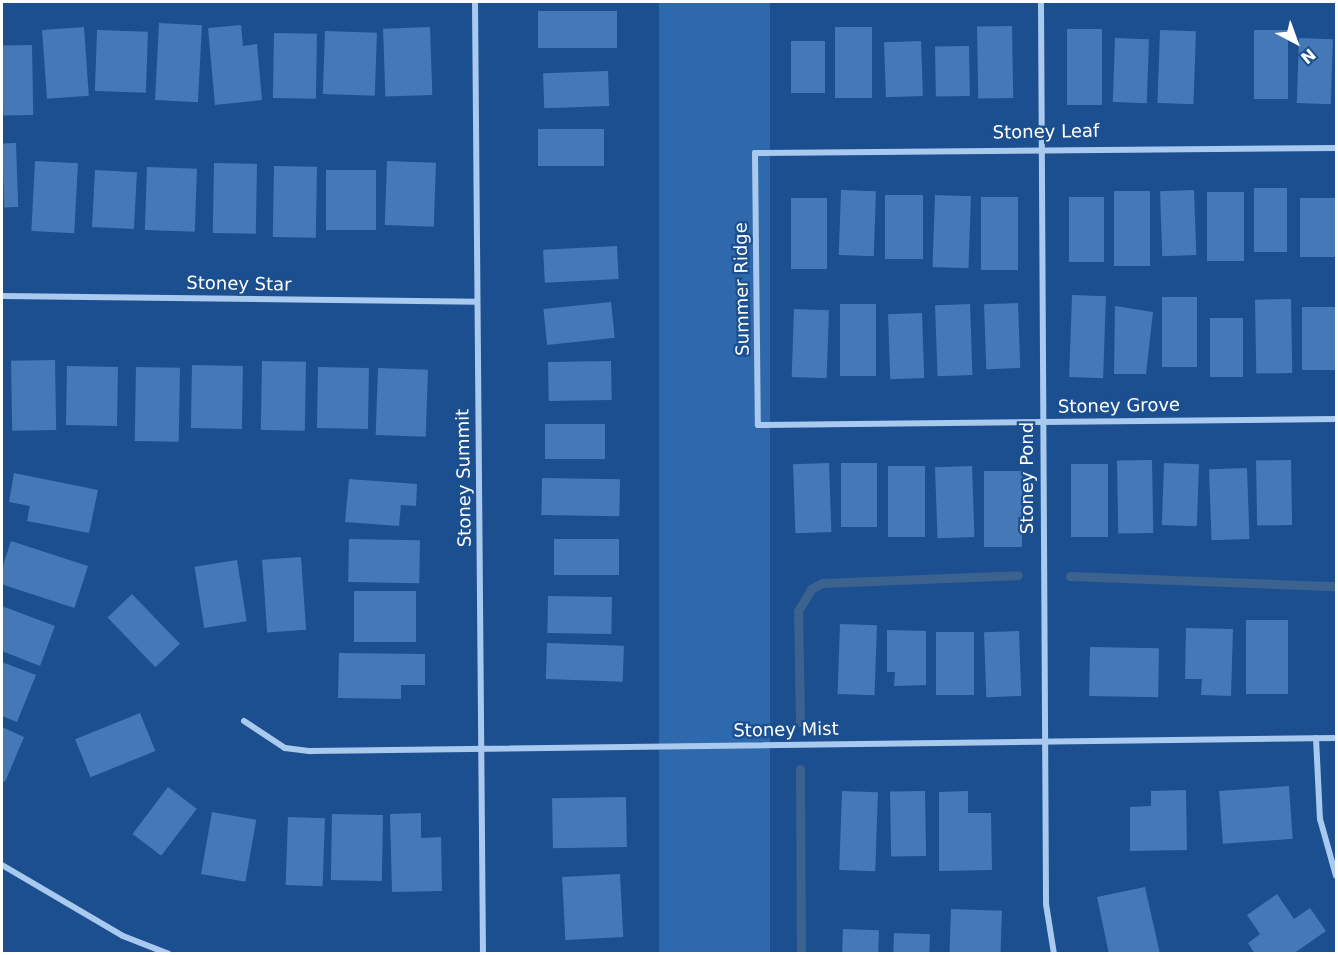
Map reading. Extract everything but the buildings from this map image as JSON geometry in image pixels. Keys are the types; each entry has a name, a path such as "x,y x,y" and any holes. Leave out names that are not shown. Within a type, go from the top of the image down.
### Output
{"street":[{"name":"Stoney Summit","path":"475,2 483,954"},
{"name":"Stoney Pond","path":"1041,2 1046,904 1054,954"},
{"name":"Stoney Leaf","path":"755,153 1041,146 1336,147"},
{"name":"Summer Ridge","path":"755,153 758,425"},
{"name":"Stoney Star","path":"2,296 477,302"},
{"name":"Stoney Grove","path":"758,425 1336,419"},
{"name":"Stoney Mist","path":"244,721 285,748 481,749 1336,738"},
{"path":"1316,738 1320,819 1336,876"},
{"path":"2,865 123,936 169,954"}],"shaded area":[{"path":"659,2 770,2 770,953 659,953"}],"waterway":[{"path":"800,722 798,611 811,589 822,583 1018,575"},
{"path":"1070,576 1336,586"},
{"path":"800,769 801,954"}]}
